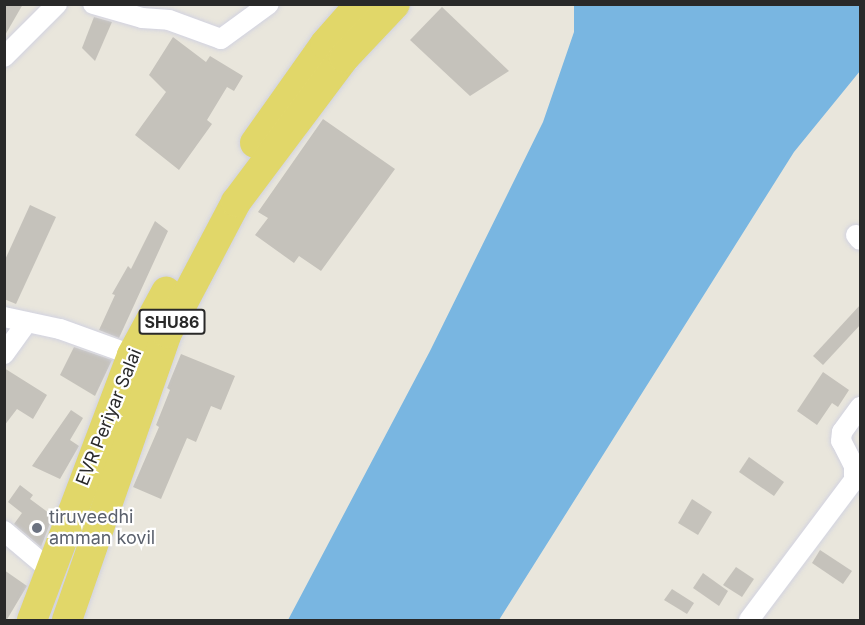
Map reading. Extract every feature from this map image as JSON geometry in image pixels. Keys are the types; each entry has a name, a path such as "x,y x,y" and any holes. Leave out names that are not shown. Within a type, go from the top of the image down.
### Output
{"main road":[{"name":"SHU86","path":"335,51 355,12 395,4"},
{"path":"335,51 369,48 409,4"},
{"path":"335,51 355,12"},
{"name":"EVR Periyar Salai","path":"32,621 132,355 213,204 335,51"},
{"name":"EVR Periyar Salai","path":"67,621 167,333 236,202 335,51"}],"street":[{"path":"4,57 57,4"},
{"path":"93,4 142,18 169,20 221,39 268,4"},
{"path":"4,317 132,355"},
{"path":"4,354 27,322"},
{"path":"748,621 857,474 841,441 842,432 861,407"},
{"path":"4,531 50,569"}],"water":[{"path":"574,5 860,5 860,71 794,152 499,620 288,620 430,351 543,122 574,32"}],"building":[{"path":"4,4 23,4 4,37"},
{"path":"442,7 509,71 470,96 410,40"},
{"path":"94,17 112,22 95,61 82,48"},
{"path":"173,37 206,62 210,56 243,76 234,91 227,87 207,120 212,124 179,170 135,135 166,92 149,75"},
{"path":"323,119 395,169 321,271 299,256 294,263 255,235 268,218 258,212"},
{"path":"30,205 56,217 16,304 4,299 4,262"},
{"path":"155,221 168,231 119,338 99,330 115,295 112,294 128,266 131,269"},
{"path":"861,304 861,324 823,365 813,356"},
{"path":"74,347 112,360 95,396 60,375"},
{"path":"181,354 235,376 221,410 211,406 196,442 187,438 161,499 133,487 159,427 156,425 170,390 167,388"},
{"path":"4,368 47,395 33,419 17,409 4,426"},
{"path":"823,372 849,390 838,407 832,403 817,425 797,411"},
{"path":"71,410 83,418 70,440 79,446 60,479 32,466"},
{"path":"749,457 784,482 774,496 739,472"},
{"name":"tiruveedhi amman kovil","path":"20,485 33,495 30,499 53,516 41,547 14,524 22,513 8,502"},
{"path":"692,499 712,512 698,535 678,523"},
{"path":"820,550 852,571 843,584 812,563"},
{"path":"736,567 754,579 742,597 723,585"},
{"path":"4,570 27,586 6,621 4,621"},
{"path":"703,573 728,591 719,606 693,588"},
{"path":"672,589 694,603 687,614 664,600"}],"place":[{"name":"tiruveedhi amman kovil","path":"37,528"}]}
